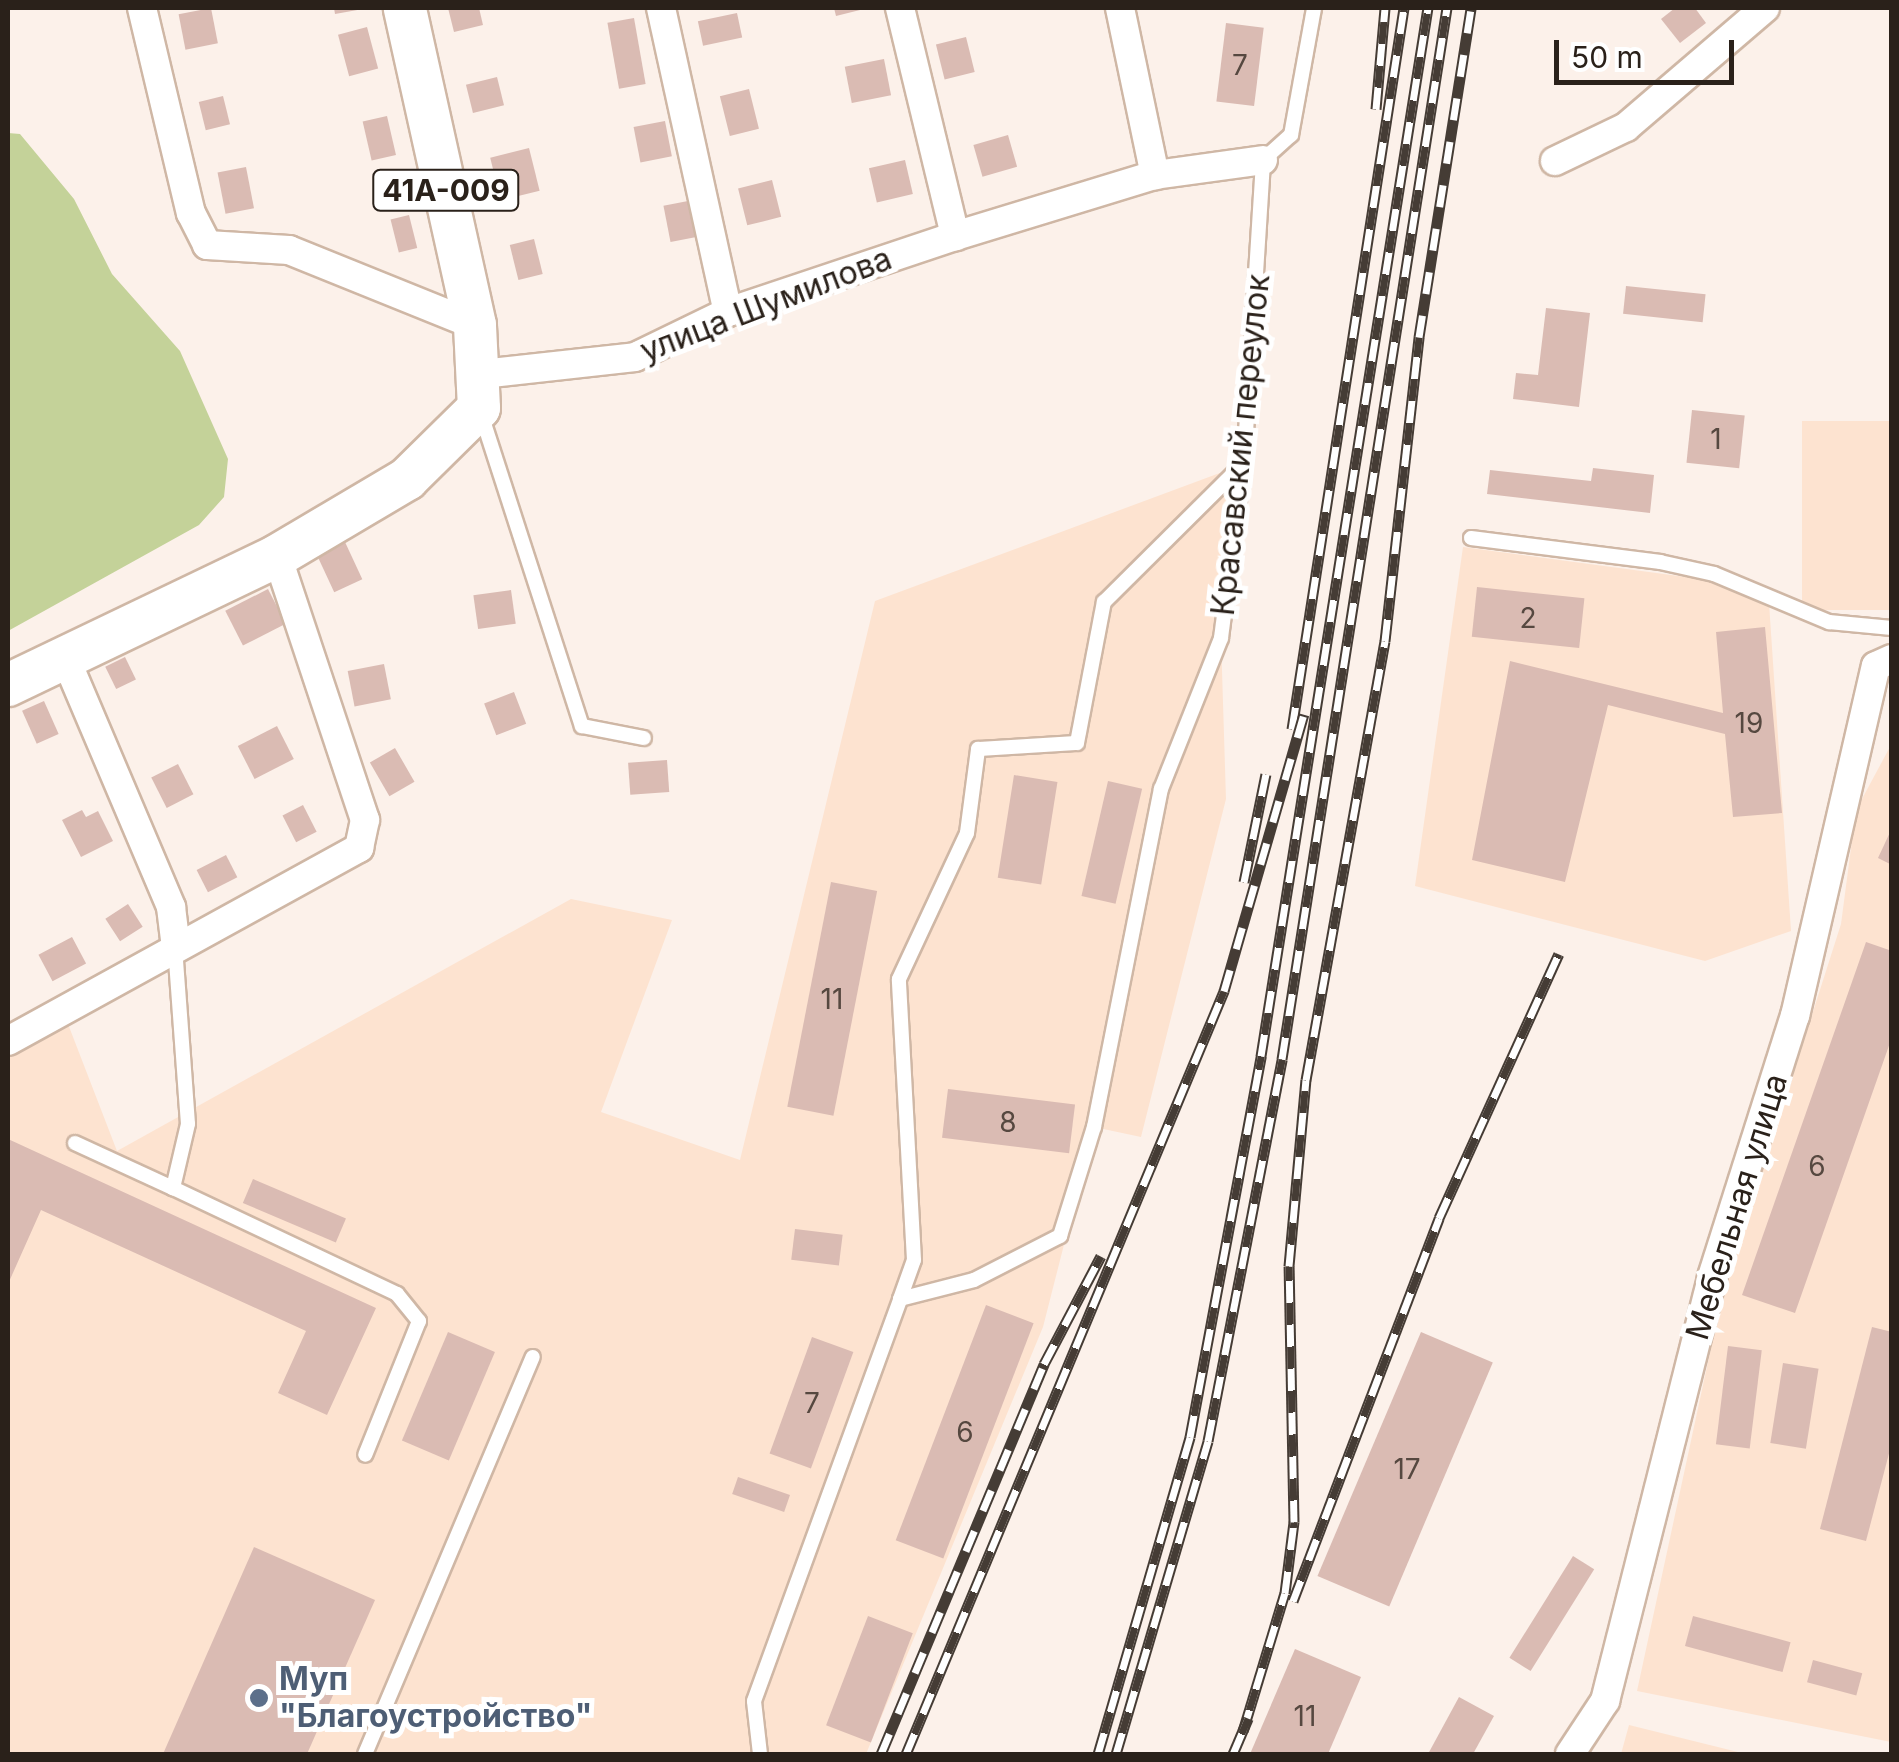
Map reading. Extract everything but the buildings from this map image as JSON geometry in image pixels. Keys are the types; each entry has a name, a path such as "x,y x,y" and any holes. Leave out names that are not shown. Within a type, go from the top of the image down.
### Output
{"main road":[{"name":"41А-009","path":"405,8 475,325 480,391"},
{"path":"8,684 277,556 407,479 480,391"}],"street":[{"path":"142,8 191,213 207,245 289,250 475,325"},
{"path":"662,8 728,312"},
{"path":"900,8 955,236"},
{"path":"1120,8 1155,175"},
{"path":"1555,162 1626,127 1765,8"},
{"name":"улица Шумилова","path":"480,391 634,357 728,312 955,236 1155,175 1263,160"},
{"path":"8,1041 175,942 342,864 359,848 365,820 277,556"},
{"path":"65,657 171,907 175,942"},
{"name":"Мебельная улица","path":"1570,1754 1605,1701 1712,1277 1794,1016 1866,702 1876,666 1892,659"}],"lane":[{"path":"1263,160 1291,135 1314,8"},
{"name":"Красавский переулок","path":"900,1298 974,1280 1060,1236 1094,1127 1162,789 1220,638 1244,464 1263,160"},
{"path":"480,391 582,726 644,738"},
{"path":"760,1754 754,1701 914,1260 899,979 967,833 978,748 1078,743 1104,602 1244,464"},
{"path":"1471,538 1660,562 1714,574 1828,622 1892,628"},
{"path":"173,1188 188,1124 175,942"},
{"path":"75,1142 411,1304 420,1338 365,1455"},
{"path":"364,1754 533,1357"}],"shaded area":[{"path":"1802,421 1891,421 1891,610 1802,610"},
{"path":"1244,464 1221,638 1226,799 1141,1137 1094,1127 1043,1327 866,1754 8,1754 8,1041 63,1011 117,1151 571,899 672,920 601,1112 740,1160 875,601"},
{"path":"1463,547 1768,588 1791,931 1705,961 1415,886"},
{"path":"1891,745 1891,1742 1637,1691 1722,1297 1841,924 1856,810"},
{"path":"1629,1725 1746,1754 1621,1754"}],"green space":[{"path":"8,133 20,134 74,199 112,274 180,351 228,459 224,497 199,525 8,631"}],"railway":[{"path":"1376,109 1385,8"},
{"path":"1292,729 1404,8"},
{"path":"1098,1754 1190,1437 1261,1056 1428,8"},
{"path":"1116,1754 1208,1441 1282,1059 1447,8"},
{"path":"1243,1731 1285,1593 1294,1522 1289,1266 1306,1080 1385,641 1419,337 1471,8"},
{"path":"906,1754 1224,991 1304,714"},
{"path":"1244,882 1266,774"},
{"path":"1293,1601 1439,1218 1559,954"},
{"path":"881,1754 1044,1364 1101,1256"},
{"path":"1233,1754 1248,1718"}],"place":[{"name":"Муп \"Благоустройство\"","path":"259,1698"}]}
